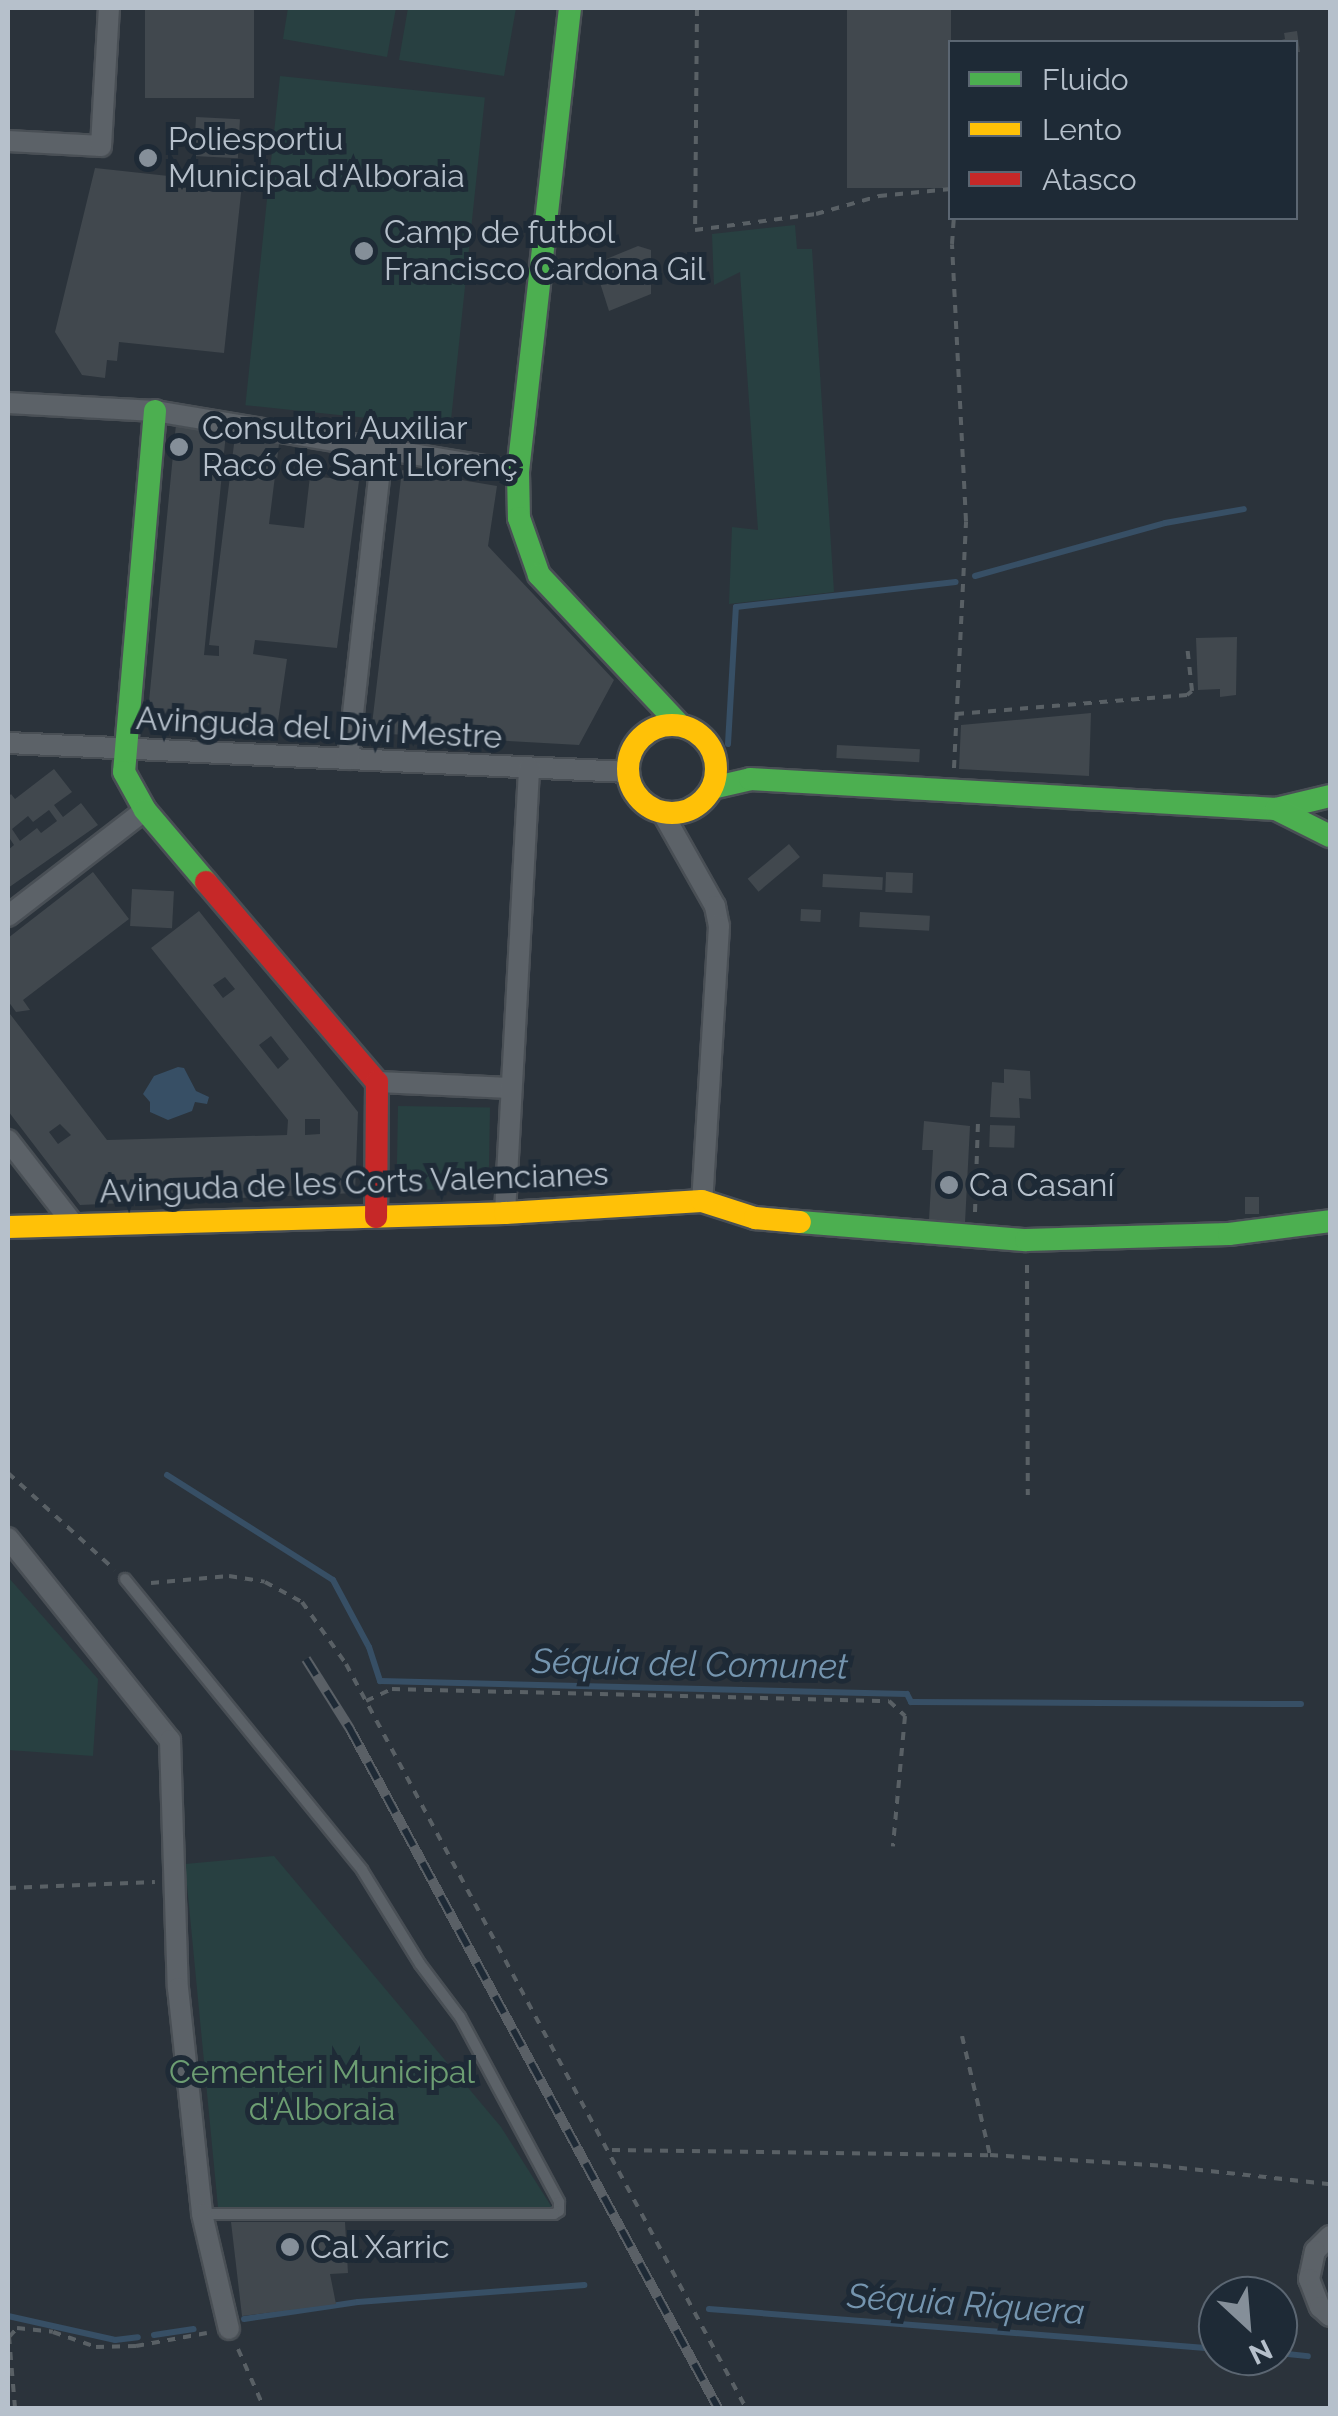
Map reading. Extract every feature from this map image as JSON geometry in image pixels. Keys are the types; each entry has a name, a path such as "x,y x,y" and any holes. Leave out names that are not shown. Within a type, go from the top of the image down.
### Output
{"street":[{"path":"8,140 101,146 109,8"},
{"path":"570,8 518,472 518,518 538,575 680,725 702,736 715,756 750,779"},
{"path":"8,403 156,412 494,468"},
{"path":"156,412 124,772 145,810 377,1082 376,1217"},
{"path":"348,759 382,449"},
{"path":"647,692 648,731"},
{"path":"680,725 648,731 631,751 628,772 635,794 662,812 715,906 719,926 702,1201 755,1218 1026,1240 1228,1234 1330,1221"},
{"name":"Avinguda del Diví Mestre","path":"8,743 628,772"},
{"path":"712,788 715,756"},
{"path":"504,1213 530,768"},
{"path":"662,812 691,809 712,788 750,779 1276,809 1330,796"},
{"path":"1276,809 1330,836 1330,810"},
{"path":"8,916 145,810"},
{"path":"377,1082 512,1088"},
{"path":"8,1140 74,1225"},
{"name":"Avinguda de les Corts Valencianes","path":"8,1227 504,1213 702,1201"},
{"path":"8,1538 170,1740 178,1988 202,2214 229,2329"},
{"path":"1330,2236 1315,2251 1309,2279 1320,2307 1330,2316"}],"lane":[{"path":"125,1579 362,1870 420,1964 460,2017 560,2202 559,2211 554,2214 202,2214"}],"path":[{"path":"697,8 694,230 816,214 880,196 948,189"},
{"path":"953,793 966,521 954,220"},
{"path":"956,714 1187,695 1192,691 1187,645"},
{"path":"978,1123 974,1209 978,1236"},
{"path":"1026,1240 1028,1495"},
{"path":"8,1473 125,1579 160,1584 229,1576 265,1582 302,1602 366,1702 611,2150 746,2408"},
{"path":"366,1702 392,1689 889,1701 906,1716 893,1846"},
{"path":"8,1888 174,1882"},
{"path":"962,2036 990,2155"},
{"path":"611,2150 990,2155 1163,2166 1330,2184"},
{"path":"15,2408 9,2337 17,2328 53,2332 96,2347 136,2346 229,2329 264,2408"}],"green space":[{"path":"288,8 396,8 387,57 283,39"},
{"path":"408,8 516,8 504,76 399,60"},
{"name":"Camp de futbol Francisco Cardona Gil","path":"280,76 485,98 450,427 245,405"},
{"path":"795,225 797,249 812,249 834,592 729,604 732,527 758,530 740,272 714,285 712,234"},
{"path":"398,1106 490,1108 489,1191 397,1189"},
{"path":"8,1577 98,1679 93,1756 8,1750"},
{"name":"Cementeri Municipal d'Alboraia","path":"274,1856 501,2127 553,2209 218,2207 185,1864"}],"water":[{"path":"184,1068 196,1091 209,1097 207,1104 195,1102 192,1111 168,1120 150,1112 150,1102 143,1094 154,1076"}],"building":[{"path":"145,8 254,8 254,98 145,98"},
{"path":"847,8 951,8 948,188 847,188"},
{"path":"1297,31 1300,52 1298,40 1281,40 1285,39 1284,33"},
{"path":"196,117 240,119 238,158 194,156"},
{"path":"95,168 242,184 224,353 119,342 117,361 107,360 105,378 82,375 55,332"},
{"path":"638,246 651,250 651,294 609,311 594,264"},
{"path":"176,424 226,433 204,655 219,656 219,646 209,645 235,436 279,444 269,524 304,528 310,476 359,481 337,648 255,640 253,654 287,659 277,728 147,722"},
{"path":"402,470 497,486 488,546 614,680 579,745 371,733"},
{"path":"1237,637 1236,695 1220,697 1220,689 1198,690 1196,638"},
{"path":"1091,713 1089,776 959,769 961,725"},
{"path":"837,745 920,749 919,762 836,758"},
{"path":"54,769 72,792 54,805 63,817 81,803 98,825 8,888 8,850 14,845 8,836 8,797 11,794 15,799","holes":["49,810 57,821 41,833 37,828 20,841 12,829 28,816 33,822"]},
{"path":"789,844 800,857 759,892 748,879"},
{"path":"93,872 129,919 23,1000 30,1010 16,1012 8,1001 8,938"},
{"path":"886,872 913,873 912,893 885,892"},
{"path":"823,874 883,877 882,890 822,887"},
{"path":"132,889 174,891 172,928 130,926"},
{"path":"801,909 821,910 820,922 800,921"},
{"path":"199,911 358,1112 355,1193 80,1205 8,1111 10,1014 107,1140 287,1135 288,1120 151,948","holes":["225,977 235,989 223,998 213,985","271,1036 289,1059 278,1069 259,1045","305,1119 320,1119 320,1134 305,1135","60,1124 71,1135 58,1144 49,1132"]},
{"path":"860,912 930,916 929,931 859,927"},
{"path":"1004,1069 1030,1071 1031,1099 1019,1098 1020,1118 990,1117 992,1082 1004,1083"},
{"name":"Ca Casaní","path":"924,1121 970,1126 965,1223 929,1220 933,1150 922,1150"},
{"path":"990,1125 1015,1126 1014,1148 989,1147"},
{"path":"1245,1197 1259,1197 1259,1214 1245,1214"},
{"name":"Cal Xarric","path":"231,2222 345,2222 348,2273 330,2274 336,2304 242,2316"}],"waterway":[{"path":"975,576 1165,523 1244,509"},
{"path":"728,744 736,607 956,582"},
{"name":"Séquia del Comunet","path":"167,1475 333,1580 369,1647 380,1681 907,1694 911,1702 1301,1704"},
{"name":"Séquia Riquera","path":"244,2319 358,2302 584,2285"},
{"name":"Séquia Riquera","path":"709,2309 1198,2347"},
{"name":"Séquia Riquera","path":"8,2316 115,2340 138,2337"},
{"path":"154,2335 194,2329"},
{"name":"Séquia Riquera","path":"1298,2355 1308,2356"}],"railway":[{"path":"306,1659 350,1729 718,2408"}],"traffic: fast":[{"path":"570,8 518,472 519,518 539,575 680,725"},
{"path":"155,411 124,772 145,810 206,882"},
{"path":"712,788 750,779 1276,809 1330,796"},
{"path":"1276,809 1330,836"},
{"path":"800,1222 1026,1240 1229,1234 1330,1221"}],"traffic: slow":[{"path":"672,725 697,732 709,744 716,769 709,794 697,806 672,813 647,806 635,794 628,769 635,744 647,732 672,725"},
{"path":"8,1227 505,1213 702,1201 755,1218 800,1222"}],"traffic: jam":[{"path":"206,882 377,1082 376,1217"}],"place":[{"name":"Poliesportiu Municipal d'Alboraia","path":"148,158"},
{"name":"Camp de futbol Francisco Cardona Gil","path":"364,251"},
{"name":"Consultori Auxiliar Racó de Sant Llorenç","path":"179,447"},
{"name":"Ca Casaní","path":"949,1185"},
{"name":"Cal Xarric","path":"290,2247"}]}
